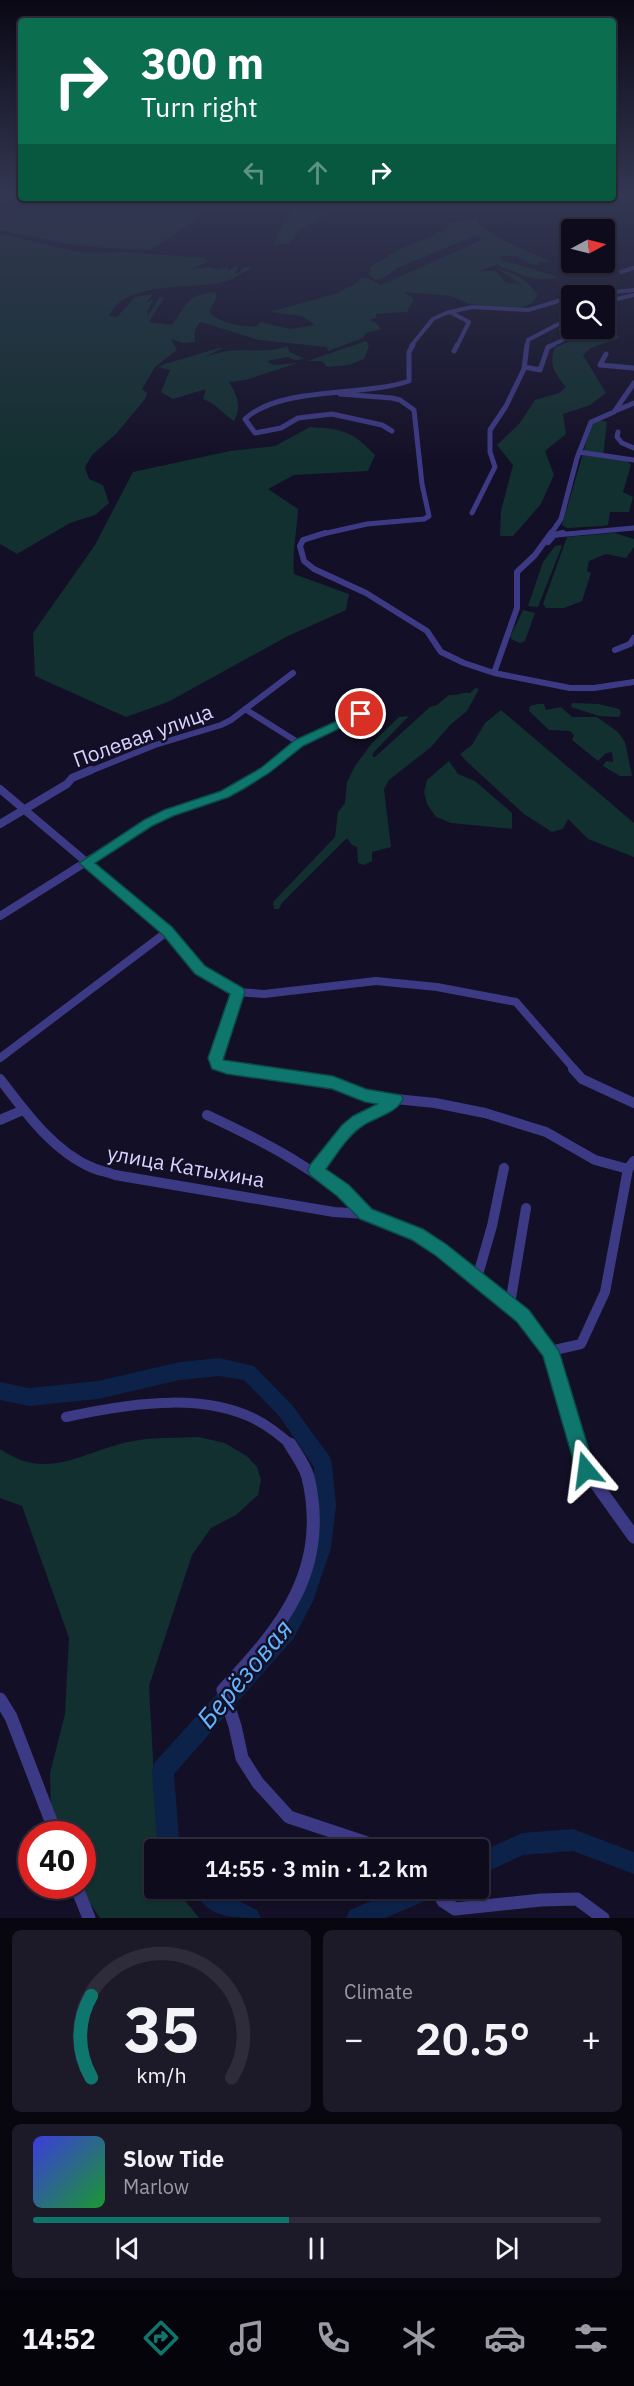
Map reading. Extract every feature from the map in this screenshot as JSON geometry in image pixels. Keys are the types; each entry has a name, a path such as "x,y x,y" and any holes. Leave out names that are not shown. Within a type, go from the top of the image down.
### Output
{"street":[{"path":"615,292 634,290"},
{"path":"615,299 634,295"},
{"path":"392,431 382,425 332,414 298,418 281,428 255,433 245,419 252,411 275,402 300,397 340,394 409,381 411,367 408,354 410,348 437,315 472,307 528,310 561,300"},
{"path":"450,312 469,322 454,351"},
{"path":"472,513 495,467 490,452 490,430 506,406 525,368 528,340 537,333 561,322"},
{"path":"525,368 540,370 548,347 565,339"},
{"path":"606,354 600,365 634,368"},
{"path":"614,411 634,383"},
{"path":"340,394 392,398 400,400 414,410 422,484 429,516 424,519 367,524 311,536 303,540 300,546 300,554 304,561 314,569 366,593 427,632 441,652 449,657 494,673 570,688 594,688 634,682"},
{"path":"535,555 561,519 579,452 591,422 634,403"},
{"path":"618,432 616,437 622,443 634,448"},
{"path":"579,452 634,460"},
{"path":"494,673 517,608 517,572 555,535 634,528"},
{"path":"615,650 630,644 634,639"},
{"name":"Полевая улица","path":"0,824 67,784 72,778 155,745 221,725 293,673"},
{"path":"245,709 299,743"},
{"path":"0,916 148,823 169,813 225,794 265,771 299,743 361,714"},
{"path":"0,789 168,931 200,970 238,992 264,994 318,988 345,982 376,981 437,987 516,1002 582,1079 634,1103"},
{"path":"0,1058 168,931"},
{"path":"238,992 215,1058 217,1064 227,1068 333,1083 365,1095 435,1103 485,1113 546,1132 595,1160 631,1165 605,1292 581,1344 550,1351"},
{"name":"улица Катыхина","path":"0,1079 23,1110 72,1155 92,1168 115,1175 323,1210 366,1214 418,1235 510,1304 523,1316 550,1351 586,1470 634,1537"},
{"path":"316,1170 347,1130 358,1120 377,1112 396,1099"},
{"path":"0,1120 23,1110"},
{"name":"улица Катыхина","path":"207,1115 316,1170 343,1191 366,1214"},
{"path":"477,1278 492,1226 504,1168"},
{"path":"510,1304 526,1208"},
{"path":"66,1418 109,1406 153,1403 201,1405 244,1412 271,1425 290,1444 307,1467 314,1505 312,1548 300,1592 280,1627 223,1690 230,1708 242,1758 258,1783 289,1817 355,1839"},
{"path":"0,1699 10,1717 51,1821"},
{"path":"81,1899 89,1918"},
{"path":"442,1899 455,1909 541,1900 577,1899 603,1918"}],"green space":[{"path":"0,286 201,286 143,292 117,305 109,316 117,317 135,297 153,294 147,302 154,299 147,312 148,315 159,298 164,298 149,322 172,325 189,301 199,295 215,292 217,297 209,312 219,319 243,326 256,327 261,322 290,329 315,325 302,316 270,312 338,293 351,286 529,286 538,295 532,303 518,309 469,304 451,296 404,292 414,299 407,312 376,314 376,318 369,320 381,329 366,333 363,338 328,351 327,347 259,340 201,322 195,331 195,342 184,343 171,339 177,350 155,367 142,389 147,393 145,399 116,434 92,455 85,467 89,479 103,485 109,503 95,515 70,523 17,554 0,544"},
{"path":"615,332 619,338 591,348 583,355 606,393 590,405 563,414 566,434 545,451 554,475 541,504 513,536 500,536 501,511 513,465 497,445 519,424 535,400 559,393 566,387 554,369 552,359 555,348 574,339 615,339"},
{"path":"366,341 369,346 364,359 349,365 327,367 322,361 307,361"},
{"path":"287,346 290,352 305,359 295,360 287,357 267,361 273,365 298,363 245,380 229,382 237,401 238,411 234,421 203,399 206,389 173,399 161,392 170,370 158,367 165,364 219,348 223,348 204,357 228,351 268,350"},
{"path":"600,420 607,422 603,457 627,461 631,465 623,492 633,497 629,512 610,512 608,525 567,528 562,525 592,423"},
{"path":"310,427 339,430 353,436 375,455 368,471 294,475 268,489 298,509 294,574 349,594 346,610 288,636 168,702 126,717 35,676 33,633 95,545 133,472 230,451 275,446"},
{"path":"615,533 634,539 634,547 626,558 606,554 589,561 587,571 591,573 582,601 564,608 546,608 543,604 567,537"},
{"path":"555,546 562,546 538,607 528,606 543,562"},
{"path":"523,610 535,613 525,641 520,643 511,639 511,635"},
{"path":"475,688 479,689 467,711 450,725 431,747 389,780 384,789 391,847 372,852 372,861 364,865 358,863 357,847 352,845 347,838 282,903 279,909 274,909 273,902 335,837 338,812 345,803 347,782 355,766 372,743 399,717 409,716 374,752 372,756 375,757 430,707 437,705 449,695 470,693"},
{"path":"572,703 599,704 619,709 621,713 619,717 599,716 571,707"},
{"path":"544,704 546,710 561,707 572,717 597,717 618,732 625,742 632,776 620,776 603,766 606,761 613,762 612,752 606,753 598,761 572,740 574,735 570,731 549,730 529,711 530,706"},
{"path":"501,710 634,823 634,857 588,839 568,819 563,829 552,832 524,814 466,761 460,754 472,745 485,723"},
{"path":"449,761 458,774 475,781 512,813 512,829 451,823 436,817 427,804 424,792 427,780"},
{"path":"199,1437 225,1443 248,1457 257,1467 261,1480 258,1495 236,1515 211,1528 192,1555 149,1686 157,1839 144,1839 144,1899 184,1899 199,1918 100,1918 87,1899 96,1899 96,1821 52,1821 51,1815 50,1773 65,1714 69,1638 22,1506 0,1498 0,1449 18,1459 51,1464 115,1445 158,1438"}],"waterway":[{"name":"Берёзовая","path":"0,1391 29,1397 98,1390 180,1371 219,1367 248,1372 286,1411 323,1464 326,1506 321,1548 306,1594 287,1631 163,1770 168,1839"},
{"name":"Берёзовая","path":"489,1860 522,1844 573,1840 634,1863"},
{"name":"Берёзовая","path":"212,1899 249,1918"},
{"name":"Берёзовая","path":"358,1918 403,1899"}],"route":[{"path":"361,714 299,743 265,771 225,794 169,813 148,823 86,863 168,931 200,970 238,992 215,1058 217,1064 227,1068 333,1083 365,1095 396,1099 377,1112 358,1120 347,1130 316,1170 343,1191 366,1214 418,1235 441,1250 523,1316 550,1351 586,1470"}]}
